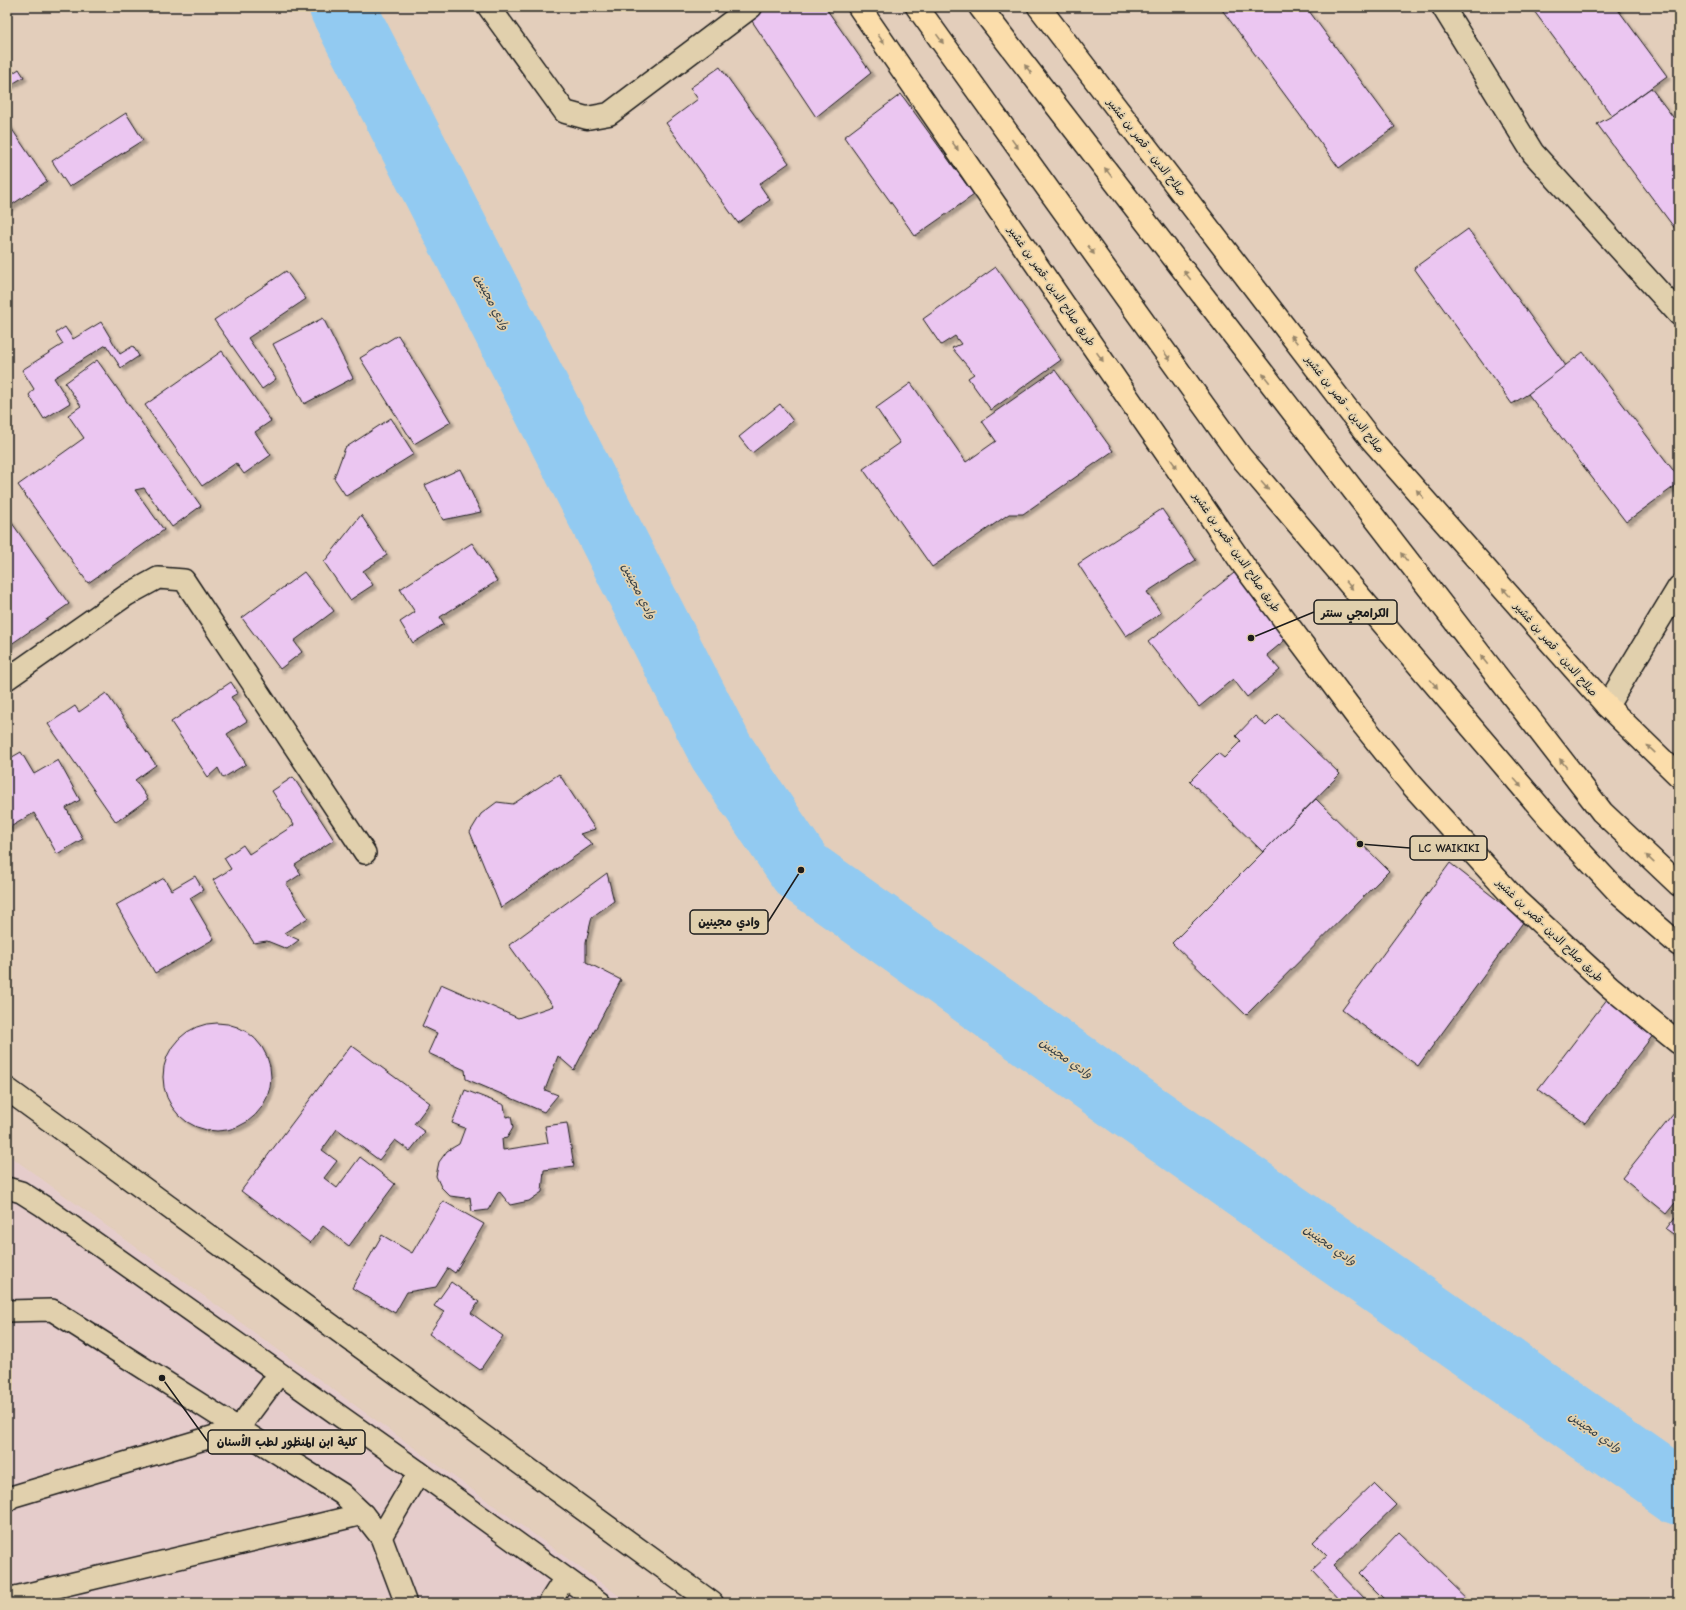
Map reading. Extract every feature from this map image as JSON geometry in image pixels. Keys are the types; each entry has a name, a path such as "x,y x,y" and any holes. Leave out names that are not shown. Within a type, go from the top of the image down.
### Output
{"highway":[{"name":"طريق صلاح الدين -قصر بن غشير","path":"859,7 1244,566 1360,721 1410,783 1516,900 1610,987 1679,1043"},
{"path":"917,7 1240,456 1549,818 1619,894 1679,945"},
{"path":"980,7 1602,812 1679,885"},
{"name":"صلاح الدين - قصر بن غشير","path":"1039,7 1369,437 1607,706 1679,776"}],"street":[{"path":"489,7 565,112 587,118 609,114 751,7"},
{"path":"1443,7 1534,153 1679,314"},
{"path":"1607,706 1679,587"},
{"path":"7,1089 712,1603"}],"lane":[{"path":"7,679 128,595 158,578 184,580 365,853"},
{"path":"7,1188 21,1192 42,1206 419,1472 600,1603"},
{"path":"7,1311 52,1310 342,1494 363,1514 381,1536 405,1601 404,1603"},
{"path":"7,1501 11,1497 238,1429 279,1374"},
{"path":"381,1536 419,1472"},
{"path":"8,1603 7,1599 363,1514"},
{"path":"550,1603 565,1578"}],"shaded area":[{"path":"7,1154 629,1603 7,1603"}],"building":[{"path":"764,7 825,7 871,73 816,117 750,18"},
{"path":"1220,7 1306,7 1395,127 1339,168"},
{"path":"1531,7 1616,7 1667,76 1612,116"},
{"path":"720,67 789,163 759,184 770,200 738,223 666,123 698,99 690,88"},
{"path":"19,69 24,77 7,87 7,77"},
{"path":"1651,88 1679,125 1679,234 1597,124 1612,116"},
{"path":"901,94 974,195 915,236 844,137"},
{"path":"126,113 143,140 69,187 52,161"},
{"path":"7,122 47,181 7,208"},
{"path":"1468,229 1566,366 1512,404 1414,268"},
{"path":"996,267 1061,360 991,410 968,378 974,374 952,348 961,344 955,336 941,345 923,319"},
{"path":"286,271 306,299 248,338 276,379 262,389 214,320"},
{"path":"323,318 353,378 304,404 273,344"},
{"path":"101,322 120,354 133,346 139,356 121,368 106,345 54,378 70,403 44,419 29,395 34,389 22,370 63,344 56,333 65,327 73,339"},
{"path":"398,335 451,422 414,444 360,358"},
{"path":"222,351 271,421 255,432 271,455 244,474 236,463 202,486 145,405"},
{"path":"1583,352 1679,478 1679,483 1626,522 1528,394"},
{"path":"97,360 201,506 172,527 144,488 135,490 164,530 88,583 18,485 84,438 68,415 81,406 65,383"},
{"path":"1055,370 1113,451 1023,514 1009,514 932,567 863,469 900,443 876,408 911,383 966,462 996,441 982,421"},
{"path":"780,404 793,421 752,453 739,437"},
{"path":"391,418 414,454 346,496 334,478 345,448"},
{"path":"460,469 481,512 443,520 425,485"},
{"path":"1162,509 1196,560 1147,592 1161,613 1126,636 1078,564"},
{"path":"361,515 387,555 363,571 373,585 350,600 324,562"},
{"path":"7,516 69,604 7,647"},
{"path":"472,543 497,581 440,617 444,624 413,643 400,622 415,612 400,589"},
{"path":"1239,569 1284,625 1284,641 1267,655 1280,670 1247,697 1233,679 1199,707 1148,642"},
{"path":"304,572 334,611 294,641 302,652 280,669 242,618"},
{"path":"231,682 238,693 231,697 247,721 227,734 246,764 223,778 218,768 208,777 171,722"},
{"path":"106,693 156,765 135,780 148,799 116,822 48,724 75,706 79,712"},
{"path":"1278,714 1340,774 1263,852 1190,781 1218,753 1224,758 1241,741 1236,736 1255,716 1266,726"},
{"path":"21,752 34,774 58,760 80,800 66,808 83,839 57,854 34,813 7,829 7,760"},
{"path":"559,774 595,829 580,834 593,844 501,908 470,832 481,814 497,802 513,804"},
{"path":"293,777 334,840 295,865 301,874 286,884 308,918 284,933 299,940 287,949 267,941 254,943 213,880 231,869 224,858 243,845 249,854 294,825 272,791"},
{"path":"1316,799 1389,871 1246,1015 1172,943"},
{"path":"1450,863 1524,921 1418,1066 1342,1010"},
{"path":"607,873 614,901 592,917 586,942 586,962 621,980 574,1070 558,1056 545,1090 558,1095 544,1112 466,1079 465,1070 428,1053 437,1033 422,1026 441,984 518,1018 553,1006 509,945"},
{"path":"195,876 203,890 190,898 214,939 155,973 116,905 164,878 171,890"},
{"path":"1608,998 1654,1034 1585,1123 1538,1089"},
{"path":"217,1023 238,1027 255,1039 267,1056 271,1077 267,1098 255,1115 238,1127 217,1131 196,1127 179,1115 167,1098 163,1077 167,1056 179,1039 196,1027"},
{"path":"351,1045 430,1103 414,1124 425,1132 410,1151 395,1140 379,1160 337,1129 322,1150 337,1161 324,1178 337,1188 360,1157 395,1184 349,1246 323,1226 310,1243 241,1191"},
{"path":"465,1090 504,1105 506,1117 511,1116 513,1128 507,1138 502,1139 503,1150 548,1143 545,1126 567,1123 574,1166 544,1170 542,1192 529,1201 510,1205 499,1191 488,1210 472,1212 470,1197 465,1198 450,1196 441,1187 436,1176 439,1162 447,1151 459,1144 465,1128 452,1123"},
{"path":"1679,1107 1679,1198 1666,1214 1622,1178"},
{"path":"443,1201 484,1224 455,1273 448,1268 436,1287 407,1292 395,1313 352,1288 382,1235 412,1253"},
{"path":"1679,1212 1679,1238 1666,1229"},
{"path":"451,1282 479,1302 471,1313 503,1336 480,1370 429,1334 444,1312 434,1306"},
{"path":"1374,1483 1396,1505 1333,1566 1369,1603 1343,1603 1312,1570 1327,1556 1313,1542"},
{"path":"1399,1532 1473,1603 1388,1603 1359,1574"}],"waterway":[{"name":"وادي مجينين","path":"342,7 721,751 801,870 1141,1113 1679,1492"}],"place":[{"name":"الكرامجي سنتر","path":"1251,638"},
{"name":"LC WAIKIKI","path":"1360,844"},
{"name":"وادي مجينين","path":"801,870"},
{"name":"كلية ابن المنظور لطب الأسنان","path":"162,1378"}]}
